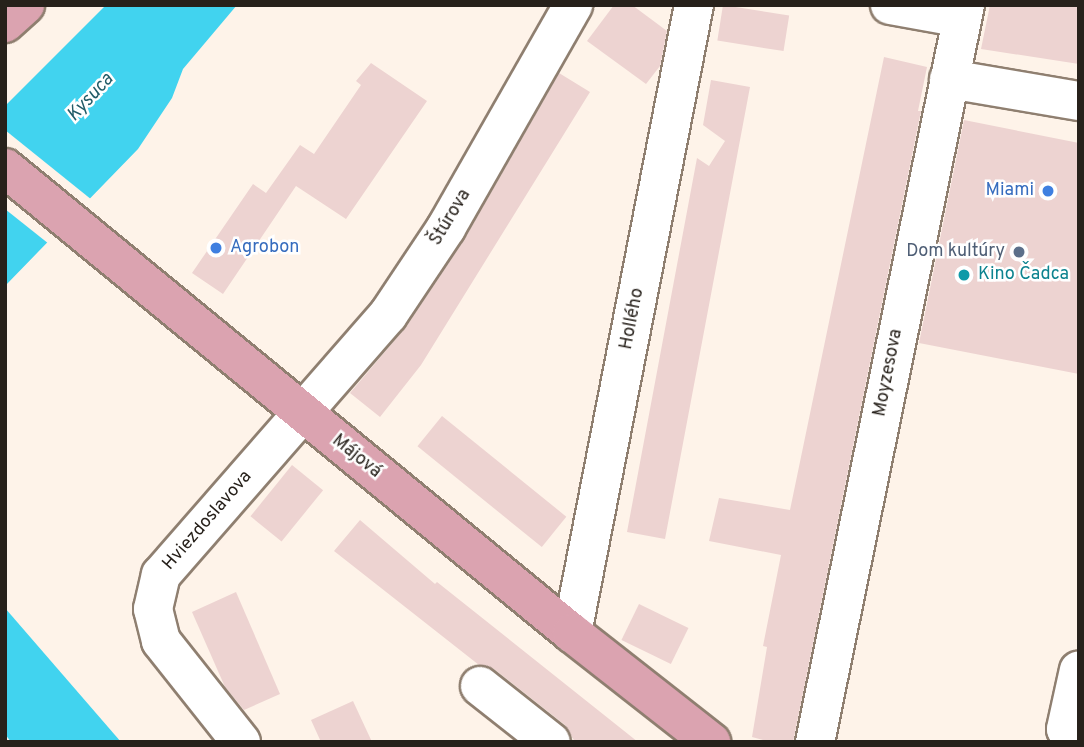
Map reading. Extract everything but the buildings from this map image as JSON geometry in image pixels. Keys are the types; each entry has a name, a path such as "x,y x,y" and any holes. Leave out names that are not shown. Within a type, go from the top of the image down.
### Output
{"main road":[{"path":"5,23 25,5"},
{"name":"Májová","path":"5,168 695,737"}],"street":[{"name":"Štúrova","path":"302,413 388,315 446,228 573,5"},
{"name":"Hollého","path":"572,633 694,5"},
{"path":"890,5 963,12"},
{"name":"Moyzesova","path":"815,742 963,12"},
{"path":"949,79 1079,101"},
{"name":"Hviezdoslavova","path":"242,742 161,641 153,609 161,575 302,413"},
{"path":"1072,742 1066,729 1079,670"},
{"path":"480,687 551,742"}],"water":[{"name":"Kysuca","path":"106,5 237,5 183,69 172,98 138,149 5,286 5,106"},
{"path":"5,608 121,742 11,742 5,734"}],"pier":[{"path":"5,130 92,200 49,244 5,209"}],"place":[{"name":"Miami","path":"1048,191"},
{"name":"Agrobon","path":"216,248"},
{"name":"Dom kultúry","path":"1019,252"},
{"name":"Kino Čadca","path":"964,275"}]}
